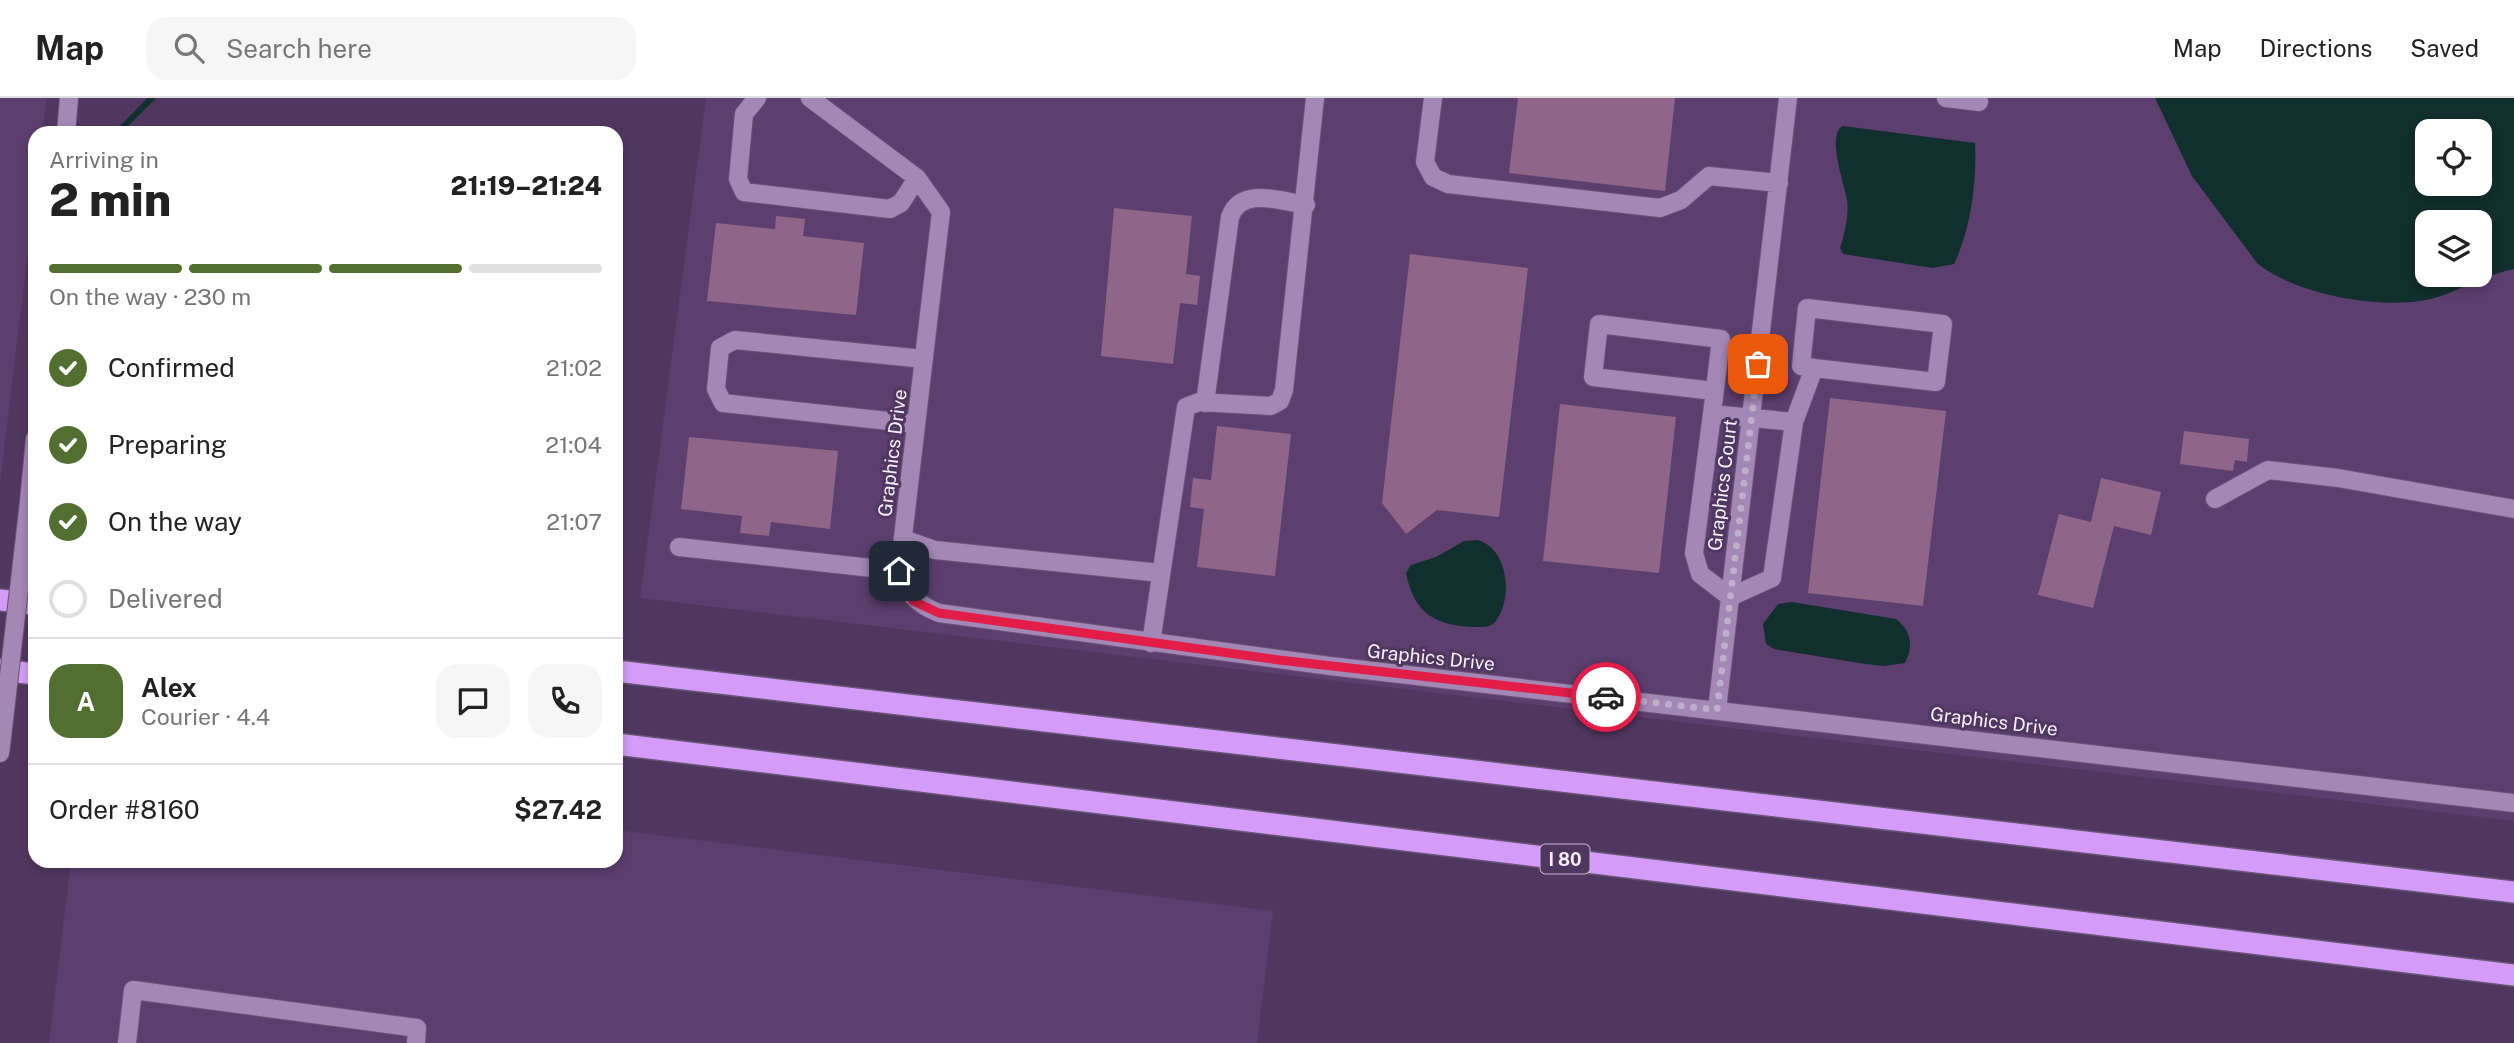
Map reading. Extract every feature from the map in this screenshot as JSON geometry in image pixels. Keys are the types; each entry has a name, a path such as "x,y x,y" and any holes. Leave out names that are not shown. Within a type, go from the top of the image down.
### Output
{"highway":[{"path":"0,600 28,603"},
{"path":"0,670 28,673"},
{"path":"623,672 2514,892"},
{"name":"I 80","path":"623,745 2514,975"}],"street":[{"path":"67,126 69,98"},
{"path":"757,98 744,114 738,178 744,192 890,209 901,203 917,178"},
{"name":"Graphics Drive","path":"810,98 917,178 942,212 899,571 913,601 939,613 1151,643 2514,803"},
{"path":"1151,643 1182,418 1186,407 1205,403 1271,406 1280,401 1289,367 1315,98"},
{"path":"1433,98 1425,162 1433,177 1448,184 1660,208 1681,200 1709,176 1779,183"},
{"name":"Graphics Court","path":"1717,710 1788,98"},
{"path":"1946,98 1979,102"},
{"path":"1205,403 1230,217 1234,206 1242,200 1264,198 1306,205"},
{"path":"1807,308 1943,324 1936,382 1814,368 1801,366 1807,308"},
{"path":"1714,391 1593,376 1599,324 1721,339 1694,553 1700,574 1730,597 1772,578 1794,422 1814,368"},
{"path":"916,424 723,403 716,389 720,348 735,341 924,359"},
{"path":"1712,414 1794,422"},
{"path":"2215,499 2268,470 2338,478 2514,509"},
{"path":"1,745 28,511"},
{"path":"903,539 935,550 1160,573"},
{"path":"678,547 899,571"},
{"path":"127,1043 133,990 417,1028 416,1043"}],"shaded area":[{"path":"0,98 47,98 43,126 28,126 28,251 0,483"},
{"path":"706,98 2514,98 2514,821 640,598"},
{"path":"2155,98 2514,98 2514,269 2492,275 2492,210 2415,210 2415,287 2463,287 2423,300 2374,302 2320,293 2274,275 2257,263 2192,176"},
{"path":"1843,126 1975,143 1972,205 1965,236 1954,264 1933,268 1843,254 1840,248 1846,224 1847,199 1836,139"},
{"path":"1477,540 1496,553 1505,575 1505,600 1495,622 1486,627 1461,626 1448,624 1428,615 1410,587 1406,573 1411,565 1436,557 1464,541"},
{"path":"1792,602 1896,619 1905,628 1910,639 1910,650 1905,663 1885,666 1865,664 1774,649 1766,644 1763,624 1778,604"},
{"path":"623,831 1273,911 1257,1043 49,1043 70,868 623,868"}],"building":[{"path":"1518,98 1675,98 1665,191 1509,173"},
{"path":"1114,208 1192,216 1186,274 1200,276 1197,305 1180,303 1173,364 1101,356"},
{"path":"776,216 805,219 803,236 864,243 856,315 707,301 716,223 775,229"},
{"path":"1410,254 1528,268 1499,517 1437,510 1406,534 1382,503"},
{"path":"1830,398 1946,411 1923,606 1808,593"},
{"path":"1560,404 1676,417 1659,573 1543,561"},
{"path":"1217,426 1291,434 1275,576 1197,567 1204,509 1190,507 1193,478 1211,480"},
{"path":"2184,431 2249,439 2247,462 2235,460 2233,471 2180,464"},
{"path":"689,437 838,451 830,529 771,522 769,536 740,533 742,516 681,509"},
{"path":"2101,478 2161,492 2151,535 2114,526 2093,608 2038,595 2059,514 2091,522"}],"waterway":[{"path":"124,126 152,98"}],"way so far":[{"path":"1606,697 1717,710 1758,364"}],"route":[{"path":"899,571 913,601 939,613 1279,660 1606,697"}]}
